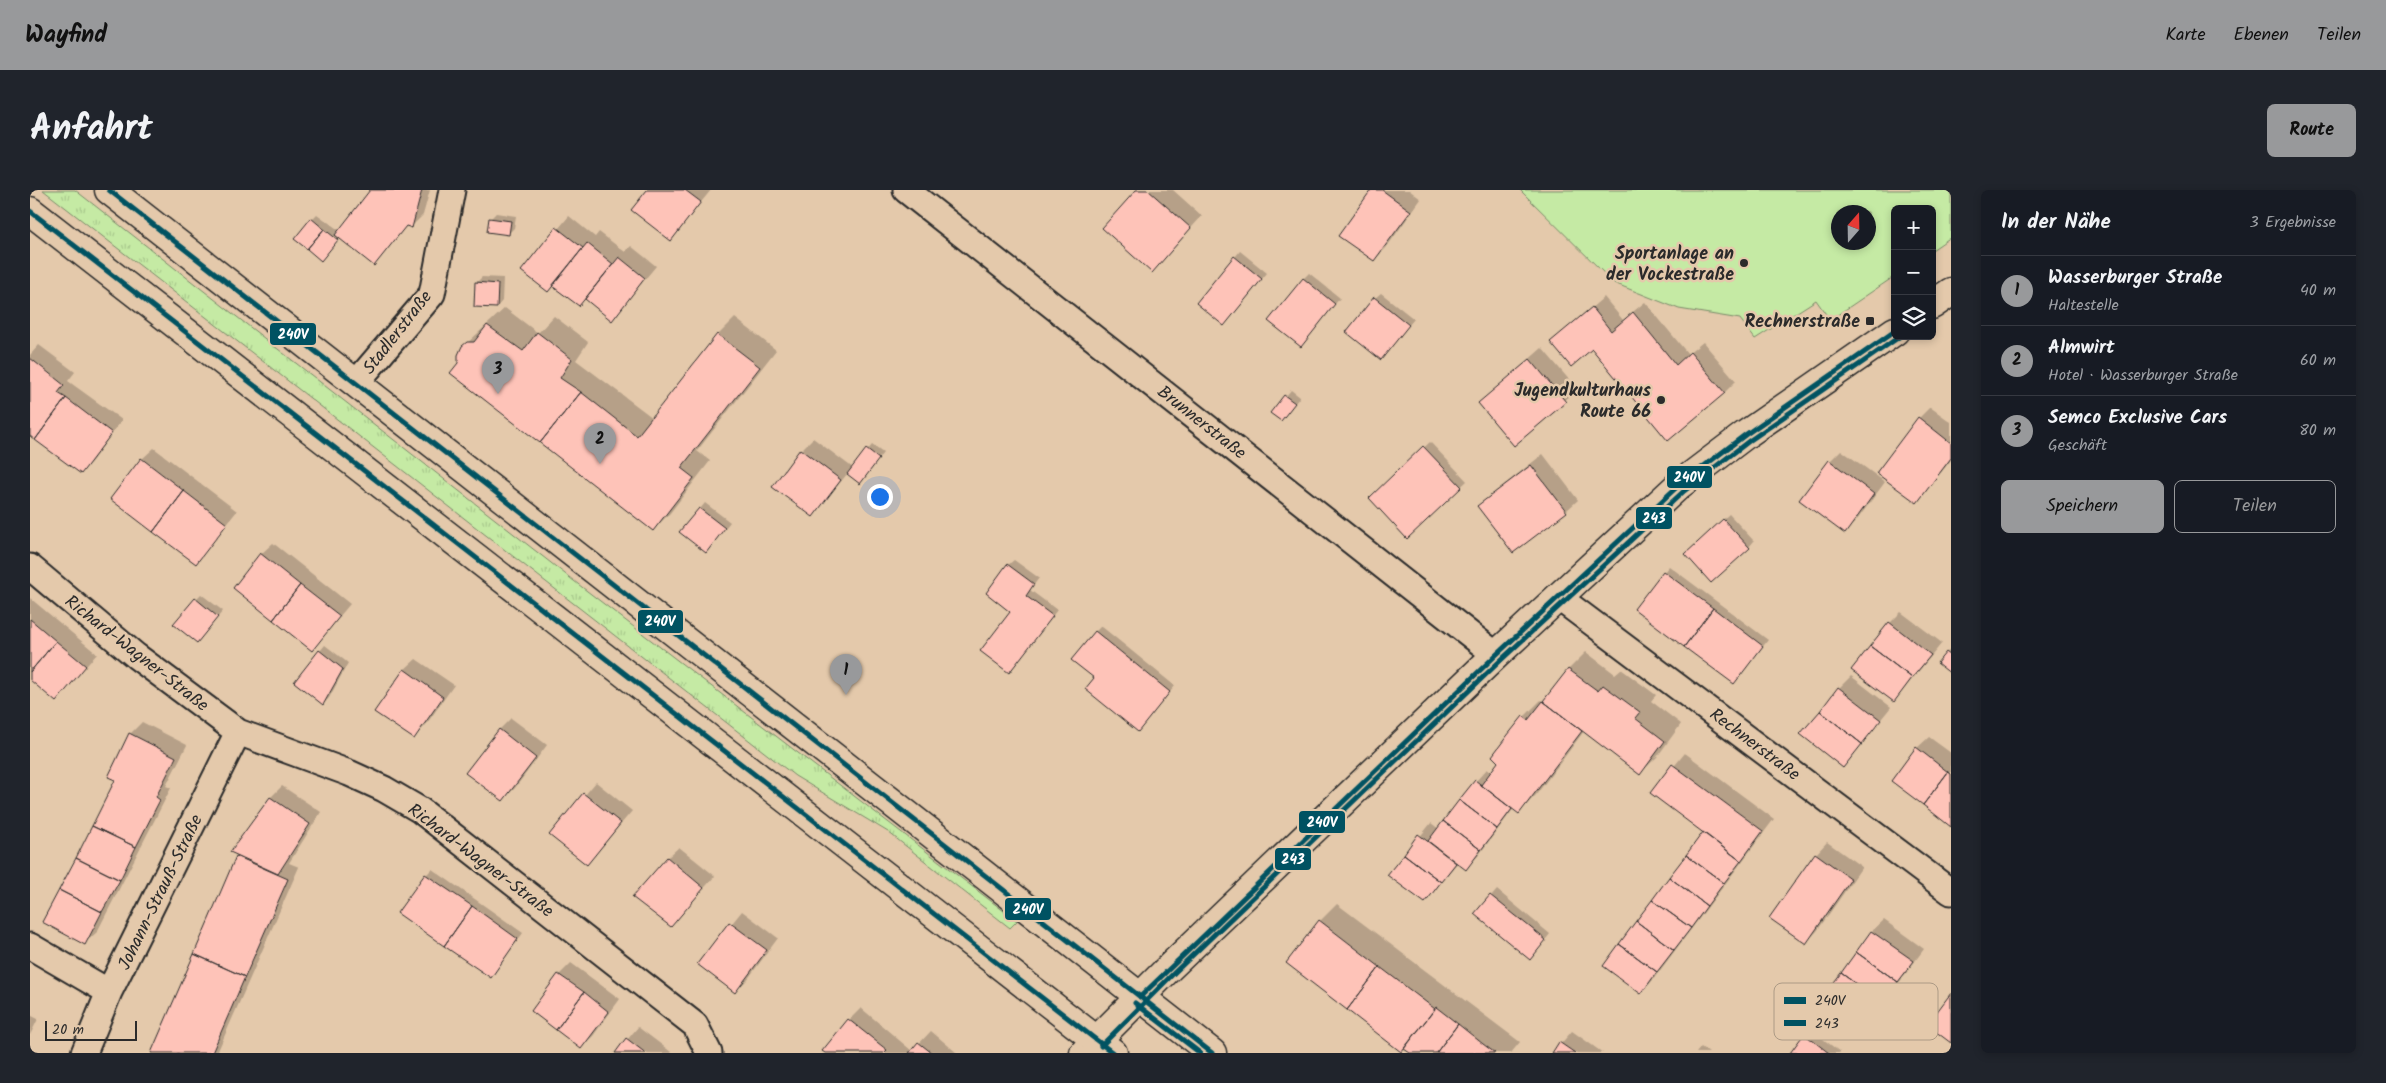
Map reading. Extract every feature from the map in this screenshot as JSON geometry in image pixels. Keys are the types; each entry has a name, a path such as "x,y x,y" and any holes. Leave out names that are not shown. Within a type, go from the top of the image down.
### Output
{"main road":[{"path":"109,190 1212,1053"},
{"path":"30,211 1098,1049 1140,997 1496,655 1679,485 1745,434 1891,334"},
{"path":"1936,302 1951,292"}],"street":[{"name":"Stadlerstraße","path":"356,384 432,294 452,190"},
{"name":"Brunnerstraße","path":"906,190 1496,655"},
{"name":"Richard-Wagner-Straße","path":"30,567 136,656 238,732 349,773 384,789 420,810 695,1025 709,1053"},
{"name":"Rechnerstraße","path":"1558,597 1951,892"},
{"name":"Johann-Strauß-Straße","path":"84,1053 109,992 238,732"},
{"path":"30,946 109,992"}],"green space":[{"path":"43,190 75,190 574,581 1017,921 1010,928 888,832 795,776"},
{"name":"Sportanlage an der Vockestraße","path":"1520,190 1951,190 1951,237 1936,247 1936,205 1891,205 1891,279 1830,320 1816,300 1755,339 1740,319 1679,309 1614,283"}],"building":[{"path":"370,190 422,190 412,228 406,226 374,266 335,235"},
{"path":"647,190 685,190 701,202 671,241 631,210"},
{"path":"1136,190 1148,190 1191,228 1152,273 1102,228"},
{"path":"1371,190 1382,190 1411,211 1374,261 1338,236"},
{"path":"311,218 324,229 307,249 294,239"},
{"path":"489,218 511,221 509,235 487,232"},
{"path":"556,227 583,248 548,292 521,271"},
{"path":"324,229 338,240 321,261 307,249"},
{"path":"587,243 613,264 579,306 552,286"},
{"path":"1234,256 1262,279 1224,326 1196,303"},
{"path":"619,257 645,278 612,321 585,299"},
{"path":"1303,278 1335,304 1301,347 1268,321"},
{"path":"475,282 498,284 497,308 474,307"},
{"path":"1374,297 1409,325 1381,360 1346,332"},
{"path":"1592,307 1611,331 1633,312 1676,365 1690,352 1725,393 1668,441 1592,349 1571,367 1550,342"},
{"path":"487,325 523,351 537,332 572,359 560,378 581,392 540,443 450,373 458,363 458,355 462,346 467,342 474,342"},
{"path":"717,334 760,367 681,468 694,478 653,531 540,443 581,392 637,436"},
{"path":"30,358 64,385 58,393 66,398 35,440 30,436"},
{"path":"1530,359 1566,402 1514,446 1478,403"},
{"path":"1284,395 1295,403 1281,421 1270,413"},
{"path":"66,398 112,433 81,474 35,440"},
{"path":"1918,417 1951,443 1951,458 1917,503 1876,473"},
{"path":"1423,446 1462,487 1407,539 1369,498"},
{"path":"800,449 841,480 813,517 772,487"},
{"path":"866,449 879,459 860,484 847,474"},
{"path":"141,458 184,491 153,532 110,499"},
{"path":"1829,460 1874,494 1845,534 1799,500"},
{"path":"1531,465 1567,512 1513,553 1477,506"},
{"path":"184,491 227,524 196,564 153,532"},
{"path":"699,508 725,528 706,553 679,532"},
{"path":"1723,519 1750,548 1711,583 1685,554"},
{"path":"260,553 300,585 273,620 233,588"},
{"path":"1007,564 1034,584 1026,596 1053,616 1009,673 980,651 1010,612 986,593"},
{"path":"1663,571 1713,608 1684,647 1634,609"},
{"path":"300,585 340,616 312,651 273,620"},
{"path":"195,598 218,617 197,643 173,624"},
{"path":"1713,608 1763,646 1734,684 1684,647"},
{"path":"30,619 56,641 30,672"},
{"path":"1889,622 1931,655 1912,678 1870,646"},
{"path":"1095,631 1170,692 1138,732 1085,689 1094,678 1071,660"},
{"path":"56,641 86,666 56,702 30,680 30,672"},
{"path":"1870,646 1912,678 1894,702 1851,670"},
{"path":"319,650 343,669 323,705 294,682"},
{"path":"1946,652 1951,656 1951,674 1937,663"},
{"path":"404,669 443,697 414,739 374,712"},
{"path":"1568,669 1598,691 1603,685 1640,712 1635,718 1665,741 1640,775 1543,701"},
{"path":"1838,687 1881,720 1862,744 1820,711"},
{"path":"1543,701 1582,731 1519,814 1481,785 1498,762 1492,756 1523,716 1528,720"},
{"path":"1820,711 1862,744 1843,768 1800,734"},
{"path":"499,729 536,758 503,801 465,773"},
{"path":"129,733 176,757 156,797 160,800 136,847 92,826 115,780 108,777"},
{"path":"1916,747 1948,772 1923,805 1891,781"},
{"path":"1672,764 1763,831 1741,861 1650,793"},
{"path":"1948,772 1951,774 1951,827 1923,805"},
{"path":"1475,780 1512,809 1497,829 1459,800"},
{"path":"583,793 621,823 587,865 549,835"},
{"path":"270,797 310,824 278,874 230,852"},
{"path":"1459,800 1497,829 1481,850 1443,821"},
{"path":"1443,821 1481,850 1466,870 1428,841"},
{"path":"92,826 136,847 120,880 76,858"},
{"path":"1703,832 1741,861 1724,883 1686,855"},
{"path":"1418,834 1456,863 1441,882 1404,854"},
{"path":"1815,853 1851,879 1806,944 1769,918"},
{"path":"1404,854 1441,882 1425,903 1387,875"},
{"path":"1686,855 1724,883 1707,906 1669,877"},
{"path":"236,856 288,879 245,977 194,954"},
{"path":"667,857 704,888 671,927 632,897"},
{"path":"76,858 120,880 102,912 59,890"},
{"path":"425,874 472,906 444,946 397,913"},
{"path":"1669,877 1707,906 1691,928 1652,900"},
{"path":"59,890 102,912 85,945 42,922"},
{"path":"1490,895 1546,940 1530,960 1474,914"},
{"path":"1652,900 1691,928 1674,950 1636,921"},
{"path":"472,906 518,939 491,978 444,946"},
{"path":"1319,920 1380,967 1347,1010 1286,963"},
{"path":"1636,921 1674,950 1657,972 1619,944"},
{"path":"729,922 767,950 735,993 697,964"},
{"path":"1871,931 1914,961 1898,982 1856,952"},
{"path":"1619,944 1657,972 1641,994 1603,966"},
{"path":"1856,952 1898,982 1855,983 1841,973"},
{"path":"194,954 245,977 212,1053 151,1053"},
{"path":"1380,967 1435,1009 1401,1052 1347,1010"},
{"path":"1841,973 1855,983 1833,983"},
{"path":"558,974 584,992 556,1030 531,1011"},
{"path":"584,992 609,1012 581,1049 556,1030"},
{"path":"1951,993 1951,1043 1938,1033 1938,1010"},
{"path":"1436,1007 1458,1024 1436,1053 1410,1053 1404,1049"},
{"path":"848,1019 887,1050 884,1053 825,1053 822,1051"},
{"path":"1458,1024 1483,1044 1495,1053 1436,1053"},
{"path":"626,1038 643,1051 646,1053 615,1053"},
{"path":"1800,1040 1812,1040 1829,1053 1790,1053"},
{"path":"918,1042 932,1053 909,1053"},
{"path":"1559,1042 1575,1053 1552,1053"}],"transit line":[{"name":"240V","path":"109,190 1212,1053"},
{"name":"240V","path":"30,211 1113,1053"},
{"name":"240V","path":"1140,997 1496,655 1679,485 1745,435 1891,334"},
{"name":"243","path":"1101,1046 1175,972 1501,660 1684,491 1749,441 1895,340"},
{"name":"243","path":"1135,1003 1200,1053"}],"place":[{"name":"Sportanlage an der Vockestraße","path":"1744,263"},
{"name":"Rechnerstraße","path":"1870,321"},
{"name":"Semco Exclusive Cars","path":"498,394"},
{"name":"Jugendkulturhaus Route 66","path":"1661,400"},
{"name":"Almwirt","path":"600,464"},
{"name":"Wasserburger Straße","path":"846,695"}]}
